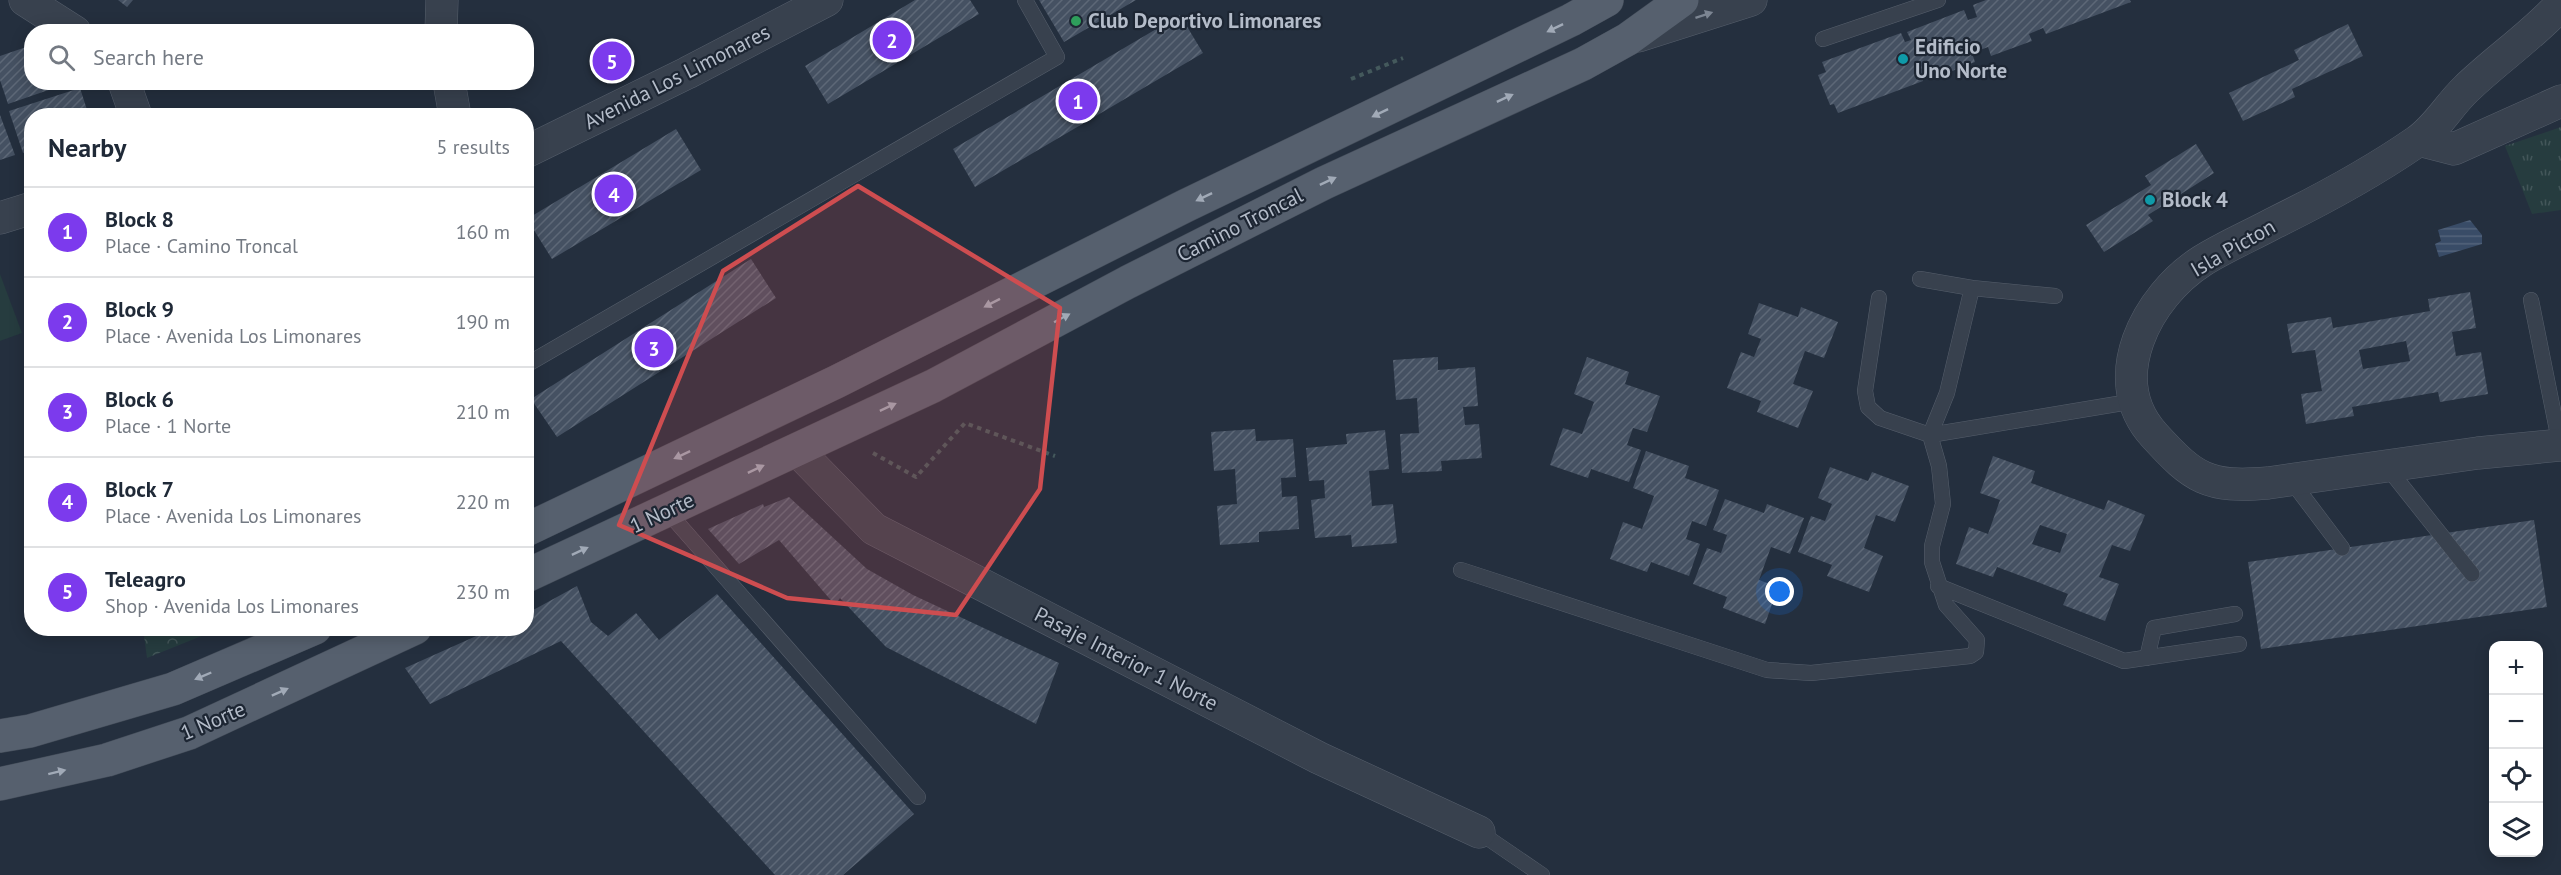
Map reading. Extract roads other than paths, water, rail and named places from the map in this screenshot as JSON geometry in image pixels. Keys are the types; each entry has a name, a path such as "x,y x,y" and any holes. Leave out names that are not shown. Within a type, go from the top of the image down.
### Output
{"main road":[{"name":"Camino Troncal","path":"773,412 1185,206 1571,20 1607,0"},
{"name":"Camino Troncal","path":"797,450 933,386 1138,277 1324,183 1583,64 1628,39 1682,0"},
{"name":"1 Norte","path":"534,526 773,412"},
{"name":"1 Norte","path":"534,572 797,450"},
{"path":"15,734 173,689 296,636"},
{"name":"1 Norte","path":"0,784 107,760 189,733 398,636"}],"street":[{"path":"25,0 62,24"},
{"path":"441,24 442,0"},
{"name":"Avenida Los Limonares","path":"534,148 687,73 827,0"},
{"path":"1628,39 1751,0"},
{"name":"Isla Picton","path":"2560,445 2478,453 2240,485 2210,482 2177,461 2148,429 2135,401 2131,373 2136,343 2146,320 2168,290 2200,262 2325,197 2419,140 2466,89 2546,21 2561,4"},
{"path":"127,90 133,108"},
{"path":"450,90 453,108"},
{"path":"2419,140 2454,149 2561,101"},
{"path":"0,218 24,210"},
{"name":"Pasaje Interior 1 Norte","path":"797,450 873,529 1319,758 1479,832"}],"lane":[{"path":"534,360 1057,57 1025,0"},
{"path":"1823,39 1938,0"},
{"path":"1920,279 1972,288 2055,296"},
{"path":"1461,570 1767,669 1812,673 1970,656 1976,652 1977,640 1946,605 1932,562 1932,546 1942,504 1940,466 1930,435 1947,393 1972,288"},
{"path":"1879,298 1865,391 1868,407 1880,418 1930,435 2135,401"},
{"path":"2531,300 2560,445"},
{"path":"2387,467 2472,574"},
{"path":"2290,479 2342,548"},
{"path":"667,511 918,797"},
{"path":"1938,586 2124,661 2239,644"},
{"path":"2147,658 2154,628 2235,614"},
{"path":"1479,832 1542,875"}],"water":[{"path":"2470,220 2482,235 2482,244 2439,257 2435,244 2441,241 2438,230"}],"place":[{"name":"Club Deportivo Limonares","path":"1076,21"},
{"name":"Block 9","path":"892,40"},
{"name":"Edificio Uno Norte","path":"1903,59"},
{"name":"Teleagro","path":"612,61"},
{"name":"Block 8","path":"1078,101"},
{"name":"Block 7","path":"614,194"},
{"name":"Block 4","path":"2150,200"},
{"name":"Block 6","path":"654,348"}]}
